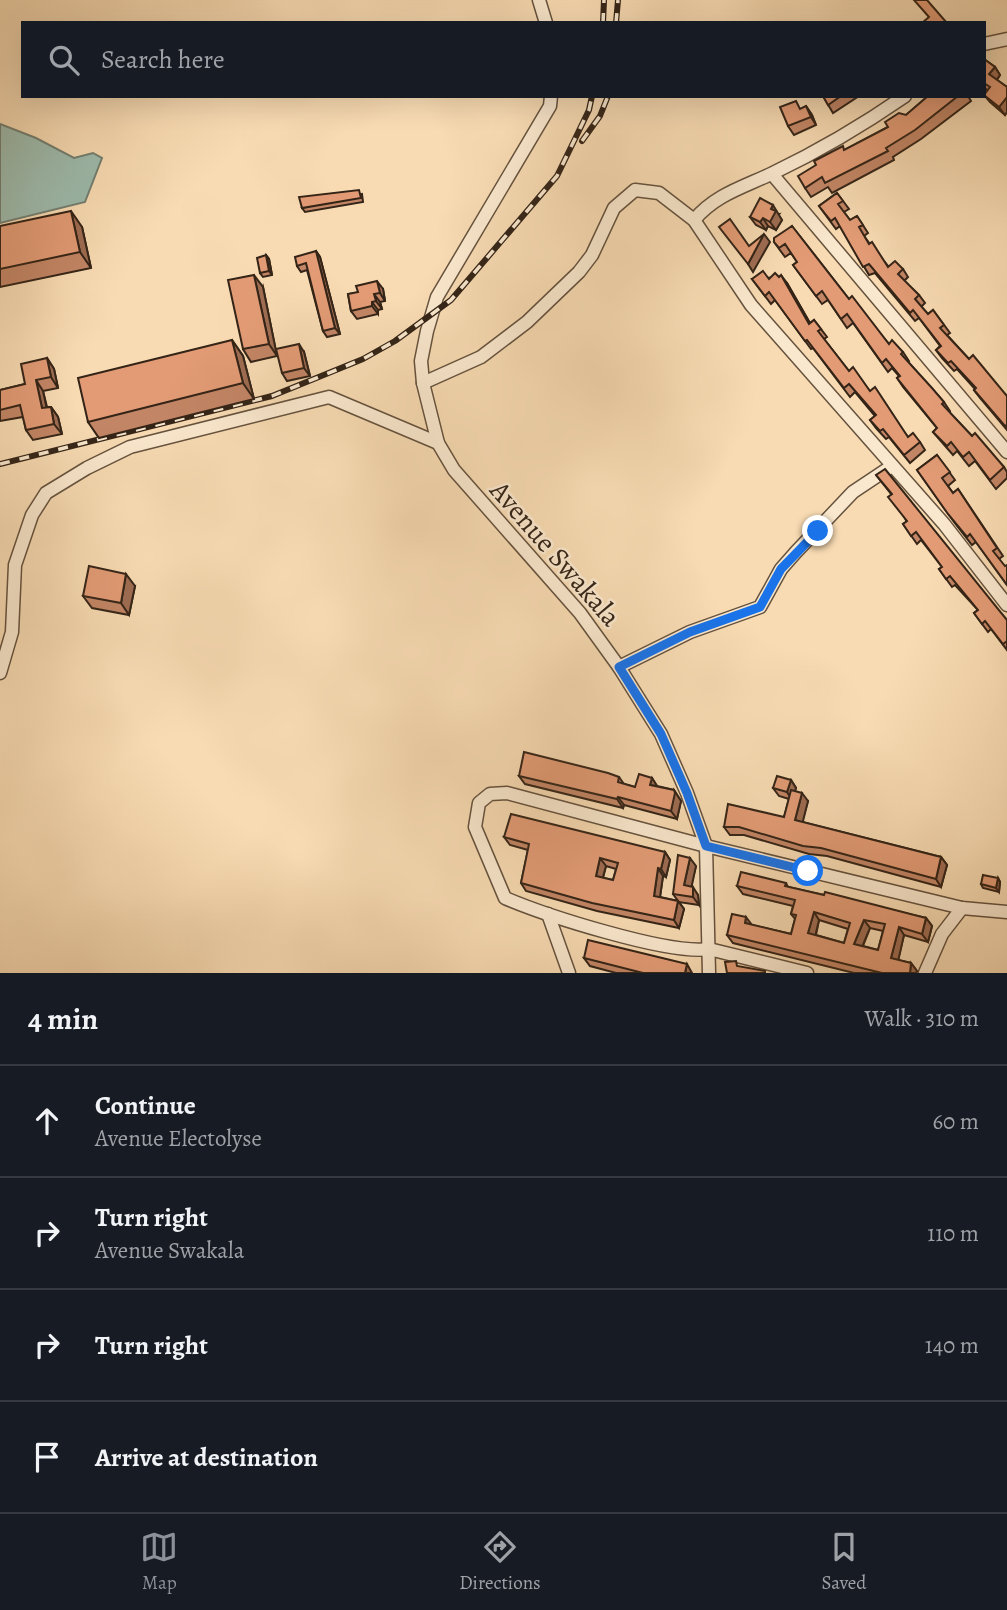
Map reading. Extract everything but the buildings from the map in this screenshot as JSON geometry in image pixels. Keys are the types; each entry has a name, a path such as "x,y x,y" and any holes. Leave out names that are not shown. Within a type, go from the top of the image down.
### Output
{"street":[{"path":"539,0 545,21"},
{"path":"986,44 1007,39"},
{"name":"Avenue Swakala","path":"551,98 550,106 436,298 421,361 423,383 438,443 454,470 482,505 580,613 619,667 661,734 687,793 706,846 709,973"},
{"path":"694,220 705,207 724,194 772,174 860,127 902,98"},
{"path":"772,174 1007,452"},
{"path":"423,383 481,356 527,322 579,272 592,255 614,208 635,190 659,193 694,220 751,305 944,524 1007,605"},
{"path":"0,673 12,632 15,565 32,515 46,493 87,468 130,447 329,397 438,443"},
{"path":"619,667 690,632 760,607 781,569 853,492 893,466"},
{"path":"807,973 709,949 695,951 676,947 548,914 505,898 475,827 479,803 490,794 507,793 706,846 962,908 1007,912"},
{"path":"925,973 928,959 942,934 962,908"},
{"path":"548,914 569,973"}],"shaded area":[{"path":"0,124 36,138 74,158 93,153 102,158 85,202 0,223"}],"railway":[{"path":"603,21 604,0"},
{"path":"616,21 618,0"},
{"path":"0,464 272,396 363,359 395,341 451,300 557,176 589,110 592,98"},
{"path":"582,141 600,116 607,98"}],"route":[{"path":"808,871 706,846 687,793 661,734 619,667 690,632 760,607 767,599 781,569 818,531"}]}
